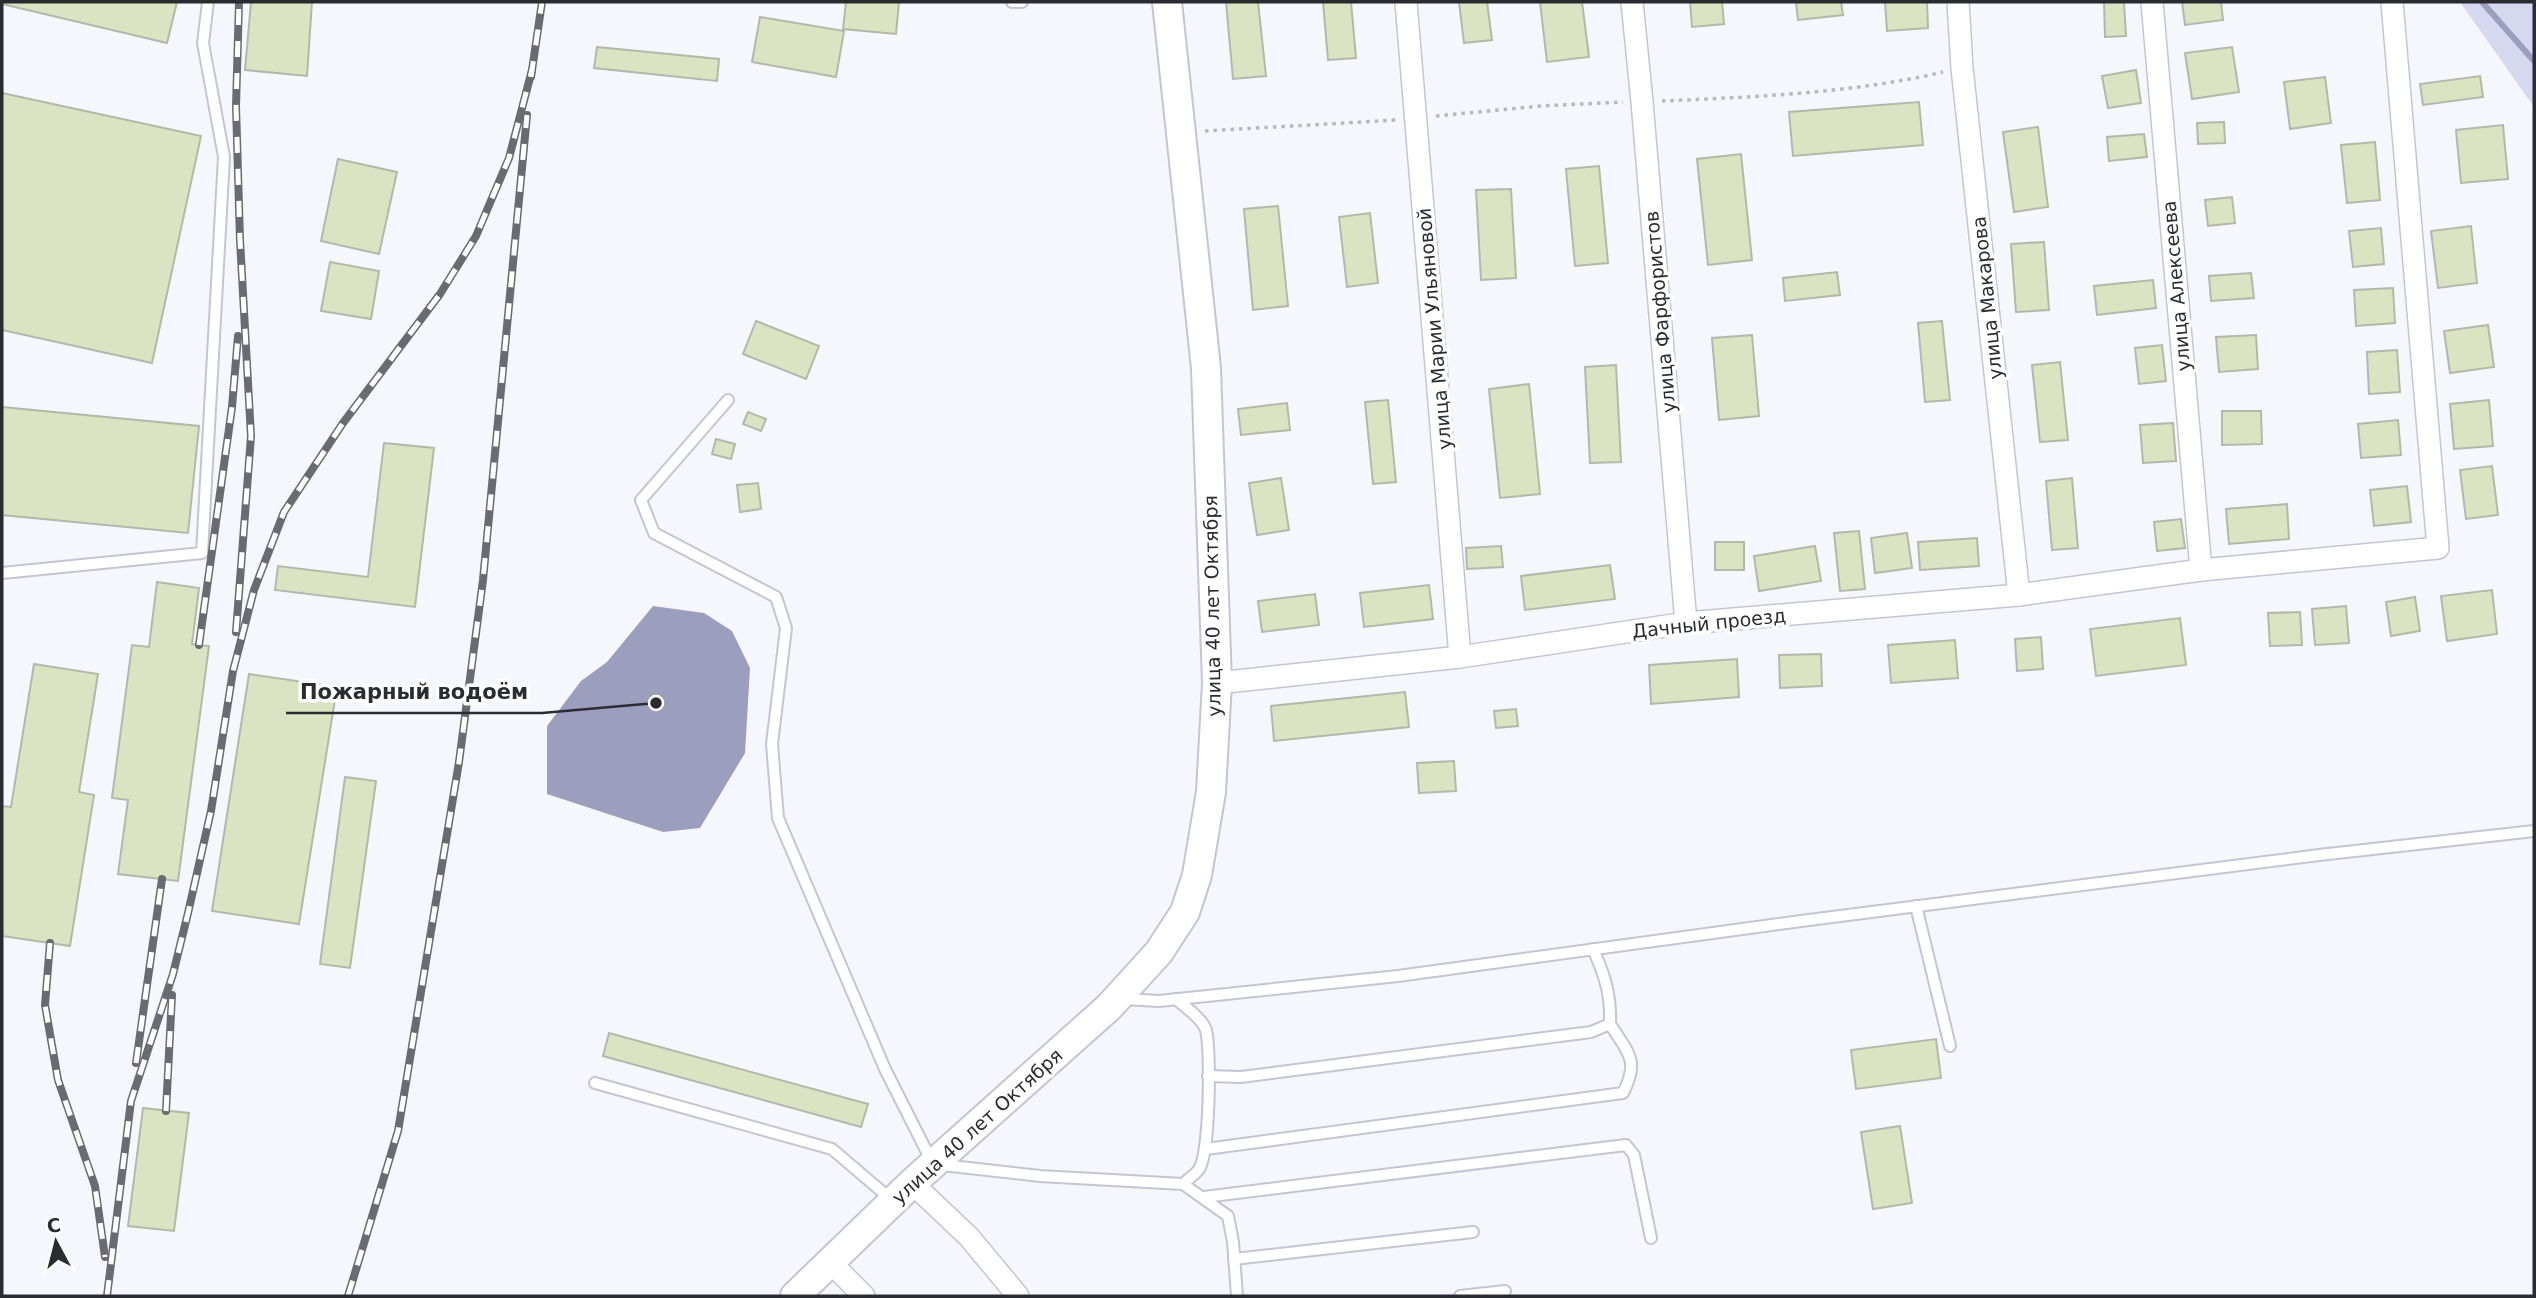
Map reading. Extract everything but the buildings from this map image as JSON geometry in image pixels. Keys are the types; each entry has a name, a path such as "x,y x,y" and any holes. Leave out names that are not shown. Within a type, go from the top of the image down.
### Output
{"street":[{"name":"улица 40 лет Октября","path":"795,1296 902,1192 1116,998 1165,942 1185,912 1196,875 1211,792 1217,683 1206,368 1167,2"},
{"name":"улица Марии Ульяновой","path":"1406,2 1461,657"},
{"name":"улица Фарфористов","path":"1632,2 1686,623"},
{"name":"улица Макарова","path":"1958,2 1962,68 2019,595"},
{"name":"улица Алексеева","path":"2152,2 2201,570"},
{"name":"Дачный проезд","path":"1217,683 1461,657 1686,623 2019,595 2201,570 2438,548 2392,2"},
{"path":"902,1192 969,1237 1017,1296"},
{"path":"830,1262 864,1296"}],"lane":[{"path":"2,573 202,553 224,157 202,43 208,2"},
{"path":"1012,2 1022,2"},
{"path":"728,400 641,500 654,533 776,597 786,628 772,744 778,818 885,1069 933,1164 1040,1176 1183,1184 1228,1216 1237,1296"},
{"path":"1116,998 1160,1001 1398,976 1916,906 2534,831"},
{"path":"1916,906 1950,1046"},
{"path":"1206,1149 1623,1093 1633,1074 1630,1057 1610,1024 1611,1007 1607,982 1593,949"},
{"path":"1176,999 1206,1028 1208,1076 1206,1149 1200,1168 1183,1184"},
{"path":"1208,1076 1241,1077 1550,1038 1591,1032 1610,1024"},
{"path":"595,1083 832,1149 902,1192"},
{"path":"1204,1197 1626,1145 1634,1155 1651,1238"},
{"path":"1234,1259 1473,1232"},
{"path":"1460,1296 1505,1290"}],"path":[{"path":"1181,133 1416,118 1541,106 1740,97 1904,81 1962,68"}],"shaded area":[{"path":"2460,2 2534,2 2534,107"},
{"path":"653,606 704,613 732,631 750,668 745,753 700,828 663,832 547,794 547,726 581,681 607,662"}],"waterway":[{"path":"2482,2 2534,61"}],"railway":[{"path":"236,632 251,436 236,106 239,2"},
{"path":"531,77 542,2"},
{"path":"107,1296 131,1101 173,974 188,913 211,811 233,671 254,590 284,512 343,423 440,294 476,236 509,158 532,70"},
{"path":"348,1296 398,1131 459,762 483,580 527,115"},
{"path":"199,645 232,407 238,336"},
{"path":"136,1063 162,879"},
{"path":"50,943 45,1005 58,1080 95,1186 105,1257"},
{"path":"166,1111 172,995"}],"place":[{"name":"Пожарный водоём","path":"656,703"}]}
